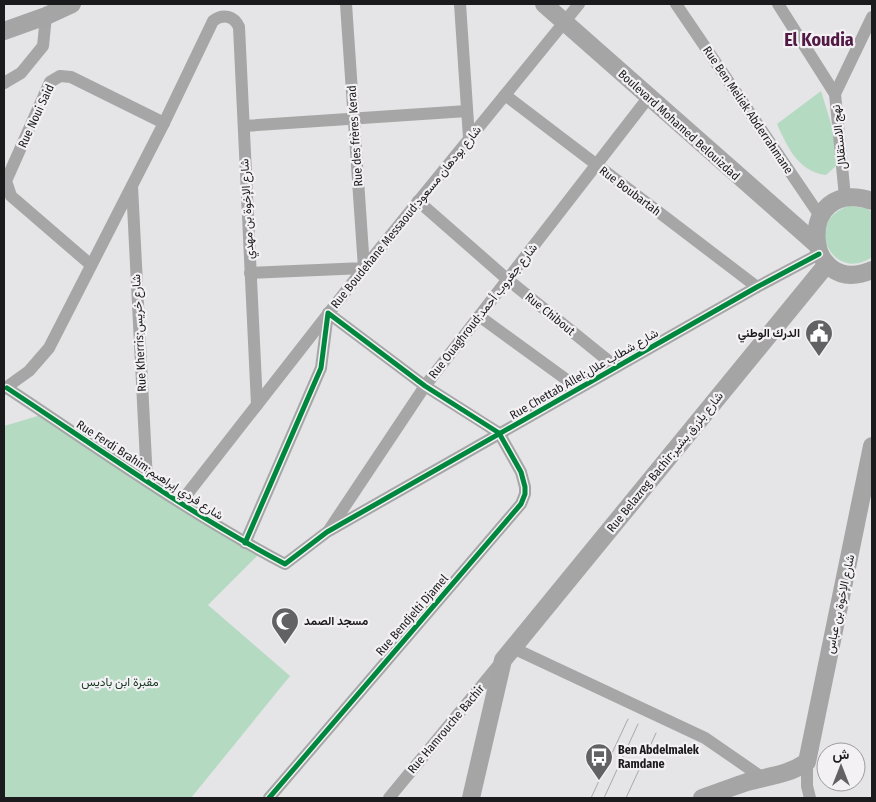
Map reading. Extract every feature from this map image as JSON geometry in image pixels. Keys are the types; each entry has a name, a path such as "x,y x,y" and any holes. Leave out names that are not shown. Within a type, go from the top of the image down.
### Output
{"street":[{"path":"4,31 46,16 72,4"},
{"name":"Rue des frères Kerad","path":"346,4 364,268"},
{"path":"460,4 469,138"},
{"name":"Boulevard Mohamed Belouizdad","path":"544,4 838,271 851,274 872,270"},
{"name":"Rue Boudehane Messaoud;شارع بودهان مسعود","path":"181,502 328,313 579,4"},
{"name":"Rue Ben Meliek Abderrahmane","path":"676,4 820,216"},
{"name":"نهج الاستقلال","path":"778,4 835,94 845,197"},
{"path":"4,83 21,73 43,46 46,16"},
{"name":"شارع الإخوة بن مهدي","path":"164,123 212,21 219,17 229,17 239,27 257,405"},
{"path":"835,94 872,17"},
{"name":"Rue Noui Said","path":"91,265 11,196 7,189 6,181 50,82 60,76 71,77 164,123"},
{"name":"Rue Boubartah","path":"505,95 756,287"},
{"name":"Rue Ouaghroud;شارع جغروب أحمد","path":"327,532 425,386 648,98"},
{"path":"244,126 468,111"},
{"path":"5,388 29,371 49,348 164,123"},
{"name":"Rue Kherris;شارع خريس","path":"132,186 147,481"},
{"path":"821,254 815,235 820,216 826,208 845,197 859,197 872,201"},
{"name":"Rue Chibout","path":"418,202 507,279 616,367"},
{"name":"Rue Chettab Allel;شارع شطاب علال","path":"285,564 327,532 756,287 821,254"},
{"name":"Rue Belazreg Bachir;شارع بلزرق بشير","path":"508,654 821,254"},
{"path":"250,273 364,268"},
{"path":"245,543 321,368 328,313 425,386 499,433"},
{"path":"479,316 578,388"},
{"name":"Rue Ferdi Brahim;شارع فردي إبراهيم","path":"5,388 245,543 285,564"},
{"name":"Rue Bendjelti Djamel","path":"269,798 521,504 525,494 525,487 521,472 499,433"},
{"name":"شارع الإخوة بن عباس","path":"807,762 872,446"},
{"path":"471,798 508,654 705,738 763,778"},
{"name":"Rue Hamrouche Bachir","path":"389,798 508,654"},
{"path":"702,798 763,778 780,776 795,770 807,762"},
{"path":"807,762 807,786 810,798"}],"green space":[{"path":"821,91 833,130 836,166 826,175 808,169 795,157 777,124"},
{"path":"849,206 866,208 872,212 872,257 858,263 845,263 835,257 828,247 825,236 827,224 835,214"},
{"name":"مقبرة ابن باديس","path":"41,415 258,555 208,605 290,676 191,798 4,798 4,426"}],"tram line":[{"path":"591,798 628,719"},
{"path":"604,798 638,724"},
{"path":"626,798 656,733"}],"cycle path":[{"path":"7,388 178,502 285,564 327,532 757,287 819,254"},
{"path":"245,543 321,368 328,313 425,386 499,433 521,472 525,487 525,494 521,504 269,798"}],"place":[{"name":"الدرك الوطني","path":"819,357"},
{"name":"مسجد الصمد","path":"285,645"},
{"name":"Ben Abdelmalek Ramdane","path":"599,781"}],"district":[{"name":"El Koudia","path":"819,40"}]}
